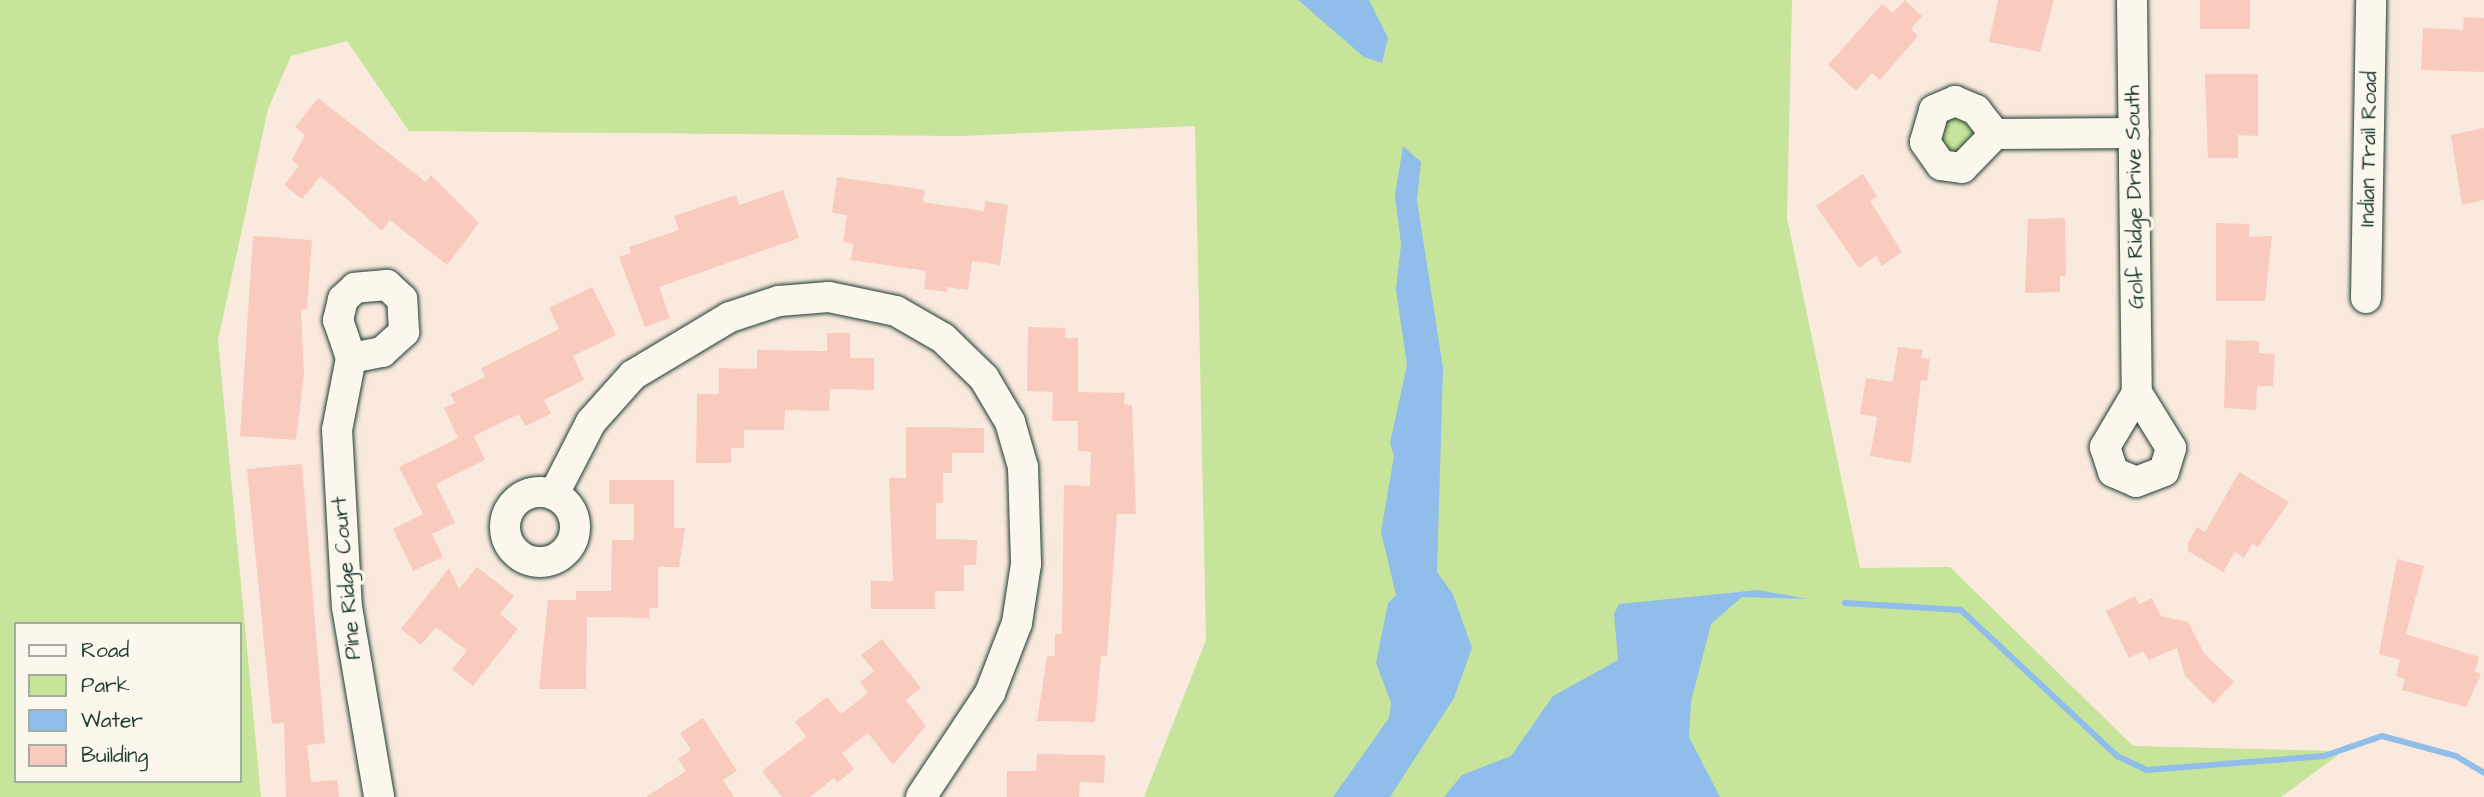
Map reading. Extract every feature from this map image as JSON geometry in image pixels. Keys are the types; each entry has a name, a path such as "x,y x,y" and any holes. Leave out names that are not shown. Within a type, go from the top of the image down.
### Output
{"street":[{"name":"Golf Ridge Drive South","path":"2132,0 2137,394"},
{"name":"Indian Trail Road","path":"2366,298 2371,0"},
{"path":"1995,134 2134,133"},
{"path":"554,494 591,422 633,375 730,317 779,301 829,297 896,311 943,338 984,378 1010,422 1024,477 1026,564 1017,623 990,693 921,797"},
{"name":"Pine Ridge Court","path":"351,358 338,412 341,540 351,646 379,797"}],"green space":[{"path":"0,0 1792,0 1787,218 1860,568 1950,567 2133,746 2337,751 2337,756 2281,797 1144,797 1206,640 1195,126 960,136 409,131 347,41 291,56 268,109 218,340 261,797 0,797"},
{"path":"1963,116 1976,133 1959,155 1945,151 1937,129 1948,117"}],"water":[{"path":"1298,0 1369,0 1388,38 1382,63 1364,57"},
{"path":"1403,146 1421,162 1417,200 1443,368 1437,572 1453,594 1472,648 1454,698 1390,797 1333,797 1389,718 1391,703 1376,663 1388,603 1396,595 1381,532 1394,456 1390,443 1407,365 1396,290 1401,244 1395,195"},
{"path":"1758,590 1808,599 1742,597 1711,624 1691,702 1689,737 1720,797 1444,797 1462,775 1511,756 1553,696 1618,660 1614,614 1619,604"}],"building":[{"path":"1905,0 1922,16 1911,29 1918,36 1880,80 1872,73 1856,91 1828,65 1882,4 1893,13"},
{"path":"1998,0 2054,0 2040,52 1989,42"},
{"path":"2200,0 2250,0 2250,29 2200,29"},
{"path":"2464,17 2484,18 2484,72 2421,70 2423,28 2463,30"},
{"path":"2205,74 2258,74 2258,136 2238,135 2238,158 2208,158"},
{"path":"318,98 426,182 431,175 479,223 447,265 390,220 382,231 321,176 302,199 284,185 299,166 292,160 305,135 295,127"},
{"path":"2484,128 2484,200 2462,205 2451,135"},
{"path":"1863,174 1877,196 1870,201 1902,252 1882,266 1876,256 1859,268 1816,206"},
{"path":"837,177 925,190 923,202 984,211 985,201 1008,205 1000,265 972,261 968,290 947,287 947,292 924,289 926,271 851,260 853,244 843,242 847,215 832,213"},
{"path":"783,190 799,238 659,287 670,318 645,327 619,257 631,253 629,247 679,230 674,216 736,195 739,205"},
{"path":"2065,218 2066,276 2060,276 2060,292 2025,293 2028,219"},
{"path":"2216,223 2249,224 2249,237 2272,236 2265,301 2216,301"},
{"path":"253,236 312,240 307,309 301,309 304,375 296,440 240,436"},
{"path":"592,287 616,335 573,356 584,380 544,400 551,414 525,426 519,414 474,436 485,460 436,484 455,523 432,534 443,557 413,571 393,529 423,514 399,467 458,438 444,408 455,403 450,394 485,377 481,368 559,329 549,308"},
{"path":"1028,327 1065,328 1065,338 1078,338 1078,392 1125,393 1124,404 1132,405 1136,514 1117,514 1107,656 1101,656 1095,722 1037,721 1047,656 1055,656 1055,634 1062,634 1064,485 1090,486 1091,452 1078,451 1078,421 1052,421 1053,392 1027,391"},
{"path":"827,333 850,333 850,358 874,358 874,390 830,389 829,411 785,410 784,430 744,430 744,448 731,448 731,463 696,463 697,394 719,394 719,368 757,369 757,350 827,351"},
{"path":"2226,340 2259,341 2259,353 2275,354 2273,386 2257,386 2256,410 2224,408"},
{"path":"1898,347 1923,350 1921,358 1930,359 1927,381 1921,380 1911,463 1870,456 1877,417 1860,414 1866,378 1893,382"},
{"path":"906,427 984,428 984,453 952,453 952,473 943,473 943,503 936,503 936,539 977,540 976,565 964,565 964,591 935,591 935,609 871,609 871,581 893,581 889,478 906,478"},
{"path":"302,464 325,743 307,745 311,782 337,780 339,797 286,797 284,723 272,724 247,469"},
{"path":"2239,472 2289,502 2258,547 2252,544 2244,558 2235,552 2223,572 2188,551 2188,543 2197,527 2205,532"},
{"path":"609,480 674,480 674,528 685,528 679,567 658,567 658,608 649,608 649,618 587,617 586,689 539,689 548,600 576,600 576,591 611,591 612,540 634,540 634,504 609,504"},
{"path":"2397,559 2424,566 2406,634 2479,657 2475,672 2481,674 2466,707 2402,690 2405,679 2396,676 2400,660 2379,654"},
{"path":"477,567 514,596 500,614 518,629 473,686 452,669 467,651 436,627 421,645 401,629 449,568 459,589"},
{"path":"2135,596 2139,604 2152,598 2161,616 2188,622 2204,653 2234,682 2213,704 2185,676 2177,648 2149,660 2143,651 2129,658 2106,611"},
{"path":"882,639 921,688 906,700 926,726 893,765 868,733 842,753 854,769 837,783 834,778 810,797 782,797 762,771 806,737 795,722 827,697 841,714 868,693 860,682 874,671 861,655"},
{"path":"703,718 737,771 723,780 734,797 646,797 686,771 678,759 691,750 680,733"},
{"path":"1037,754 1105,755 1104,783 1080,782 1079,797 1007,797 1007,771 1036,771"}],"waterway":[{"path":"1845,603 1961,610 2117,756 2147,770 2324,756 2382,736 2456,756 2484,773"}]}
